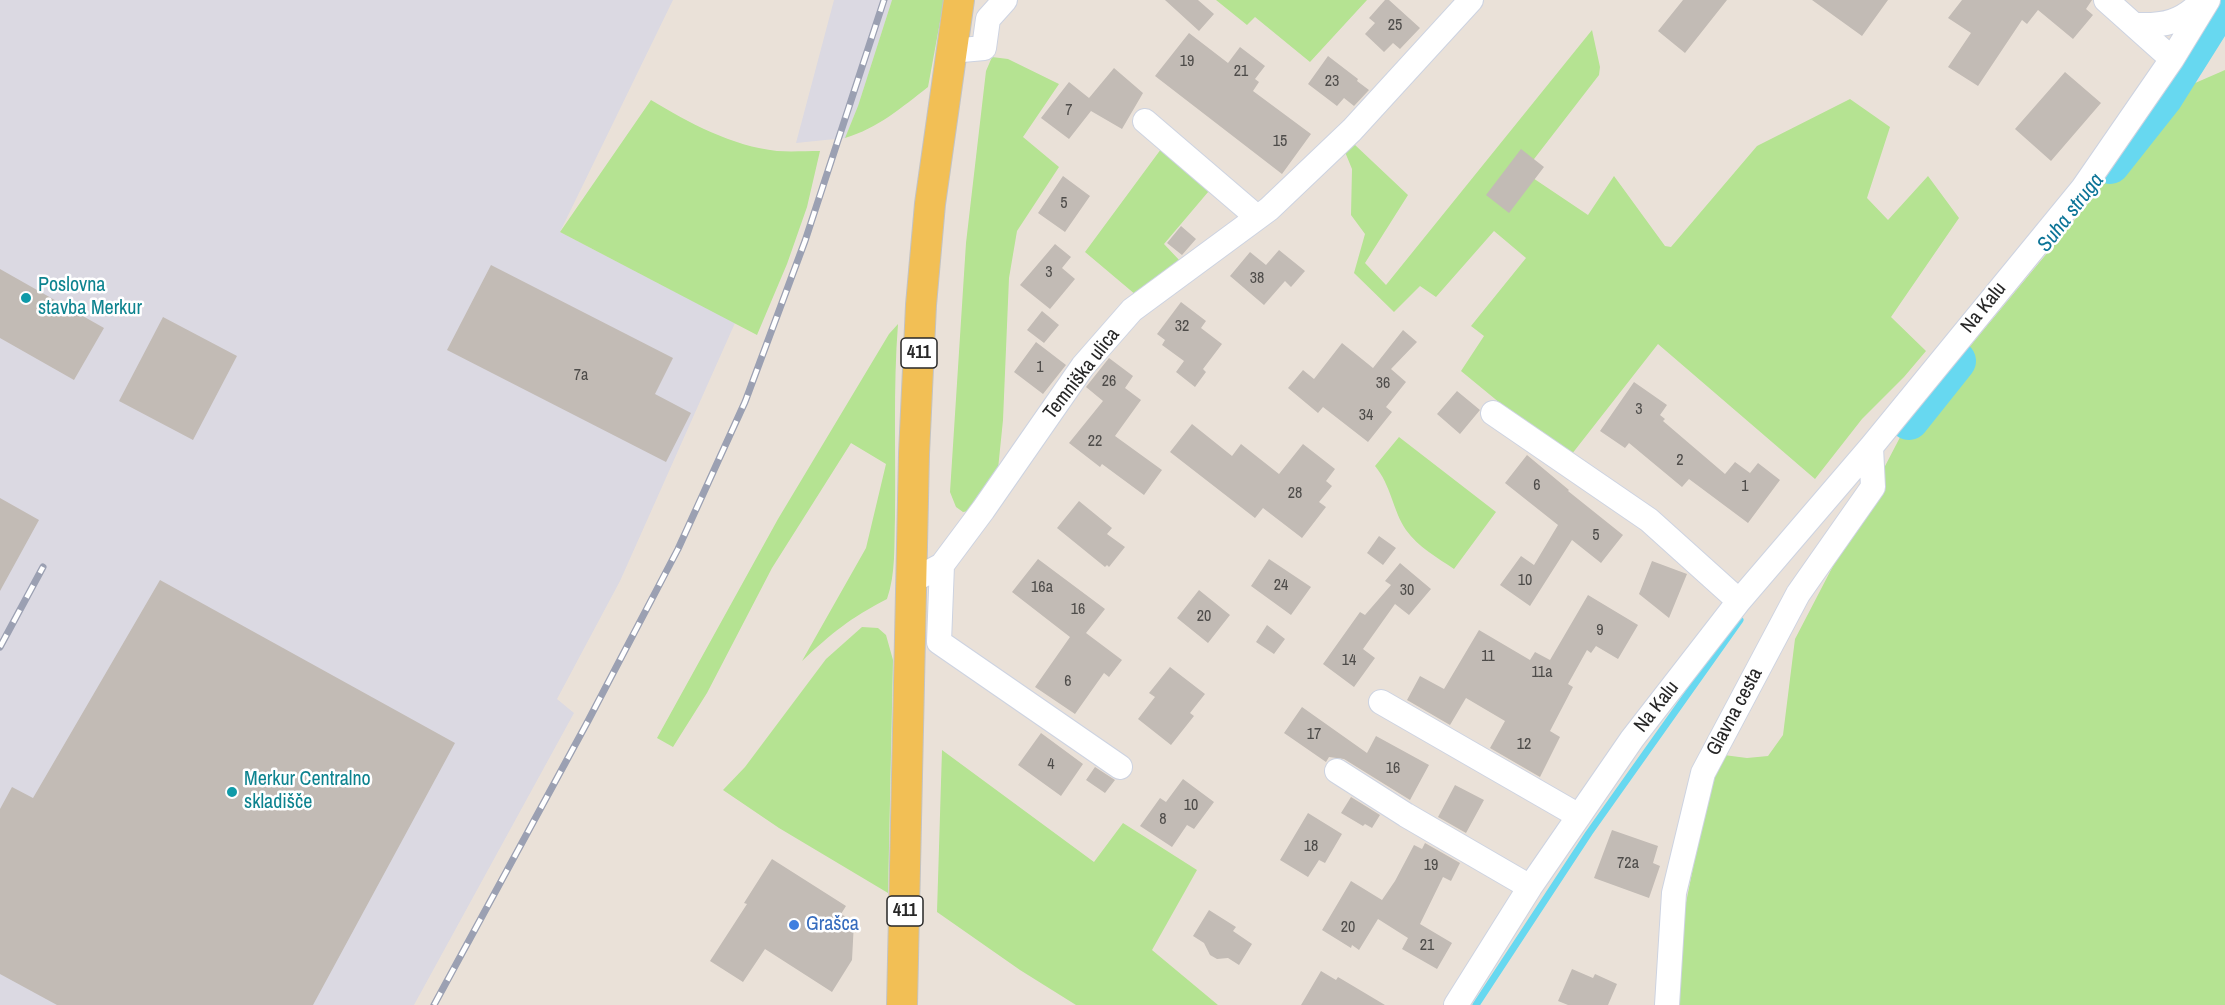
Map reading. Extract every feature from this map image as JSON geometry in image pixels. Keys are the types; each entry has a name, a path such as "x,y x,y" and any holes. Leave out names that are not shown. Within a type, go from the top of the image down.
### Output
{"main road":[{"name":"411","path":"902,1005 914,454 921,305 930,204 958,0"}],"street":[{"path":"951,51 984,48 988,19 1005,0"},
{"name":"Temniška ulica","path":"942,565 1083,366 1132,310 1269,209 1352,130 1471,0"},
{"path":"2106,0 2137,25 2172,59"},
{"path":"2137,25 2171,23 2191,13 2203,0"},
{"name":"Na Kalu","path":"1456,1005 1530,887 1632,739 1739,601 1871,447 2083,188 2172,59 2208,0"},
{"path":"1145,121 1257,217"},
{"path":"1493,413 1649,520 1739,601"},
{"name":"Glavna cesta","path":"1667,1005 1674,893 1703,773 1798,594 1873,487 1871,447"},
{"path":"912,581 942,565"},
{"path":"942,565 939,642 1120,767"},
{"path":"1381,702 1579,816"},
{"path":"1337,771 1406,815 1530,887"}],"shaded area":[{"path":"0,0 673,0 560,232 735,323 620,581 557,699 574,713 414,1005 0,1005"},
{"path":"834,0 892,0 858,106 845,138 796,143"}],"green space":[{"path":"892,0 944,0 928,87 879,123 845,138 858,106"},
{"path":"1216,0 1367,0 1310,62 1255,17 1247,25"},
{"path":"1592,30 1600,67 1599,75 1524,172 1588,215 1614,176 1665,246 1671,247 1757,146 1850,99 1890,127 1867,198 1888,220 1928,176 1959,218 1891,317 1926,351 1862,419 1815,479 1658,344 1568,459 1461,371 1484,336 1471,326 1526,258 1494,231 1436,297 1420,286 1394,312 1354,273 1365,234 1351,215 1352,169 1345,152 1354,144 1408,195 1365,263 1386,285"},
{"path":"992,57 1008,59 1059,84 1023,137 1059,167 1017,231 1009,278 1003,420 998,469 974,510 963,512 956,507 950,492 966,243 986,71"},
{"path":"2225,70 2225,1005 1669,1005 1668,992 1716,754 1747,758 1768,756 1783,735 1795,639 1909,420 2096,194 2163,97"},
{"path":"651,100 680,117 727,139 777,151 820,151 807,207 787,264 757,335 560,232"},
{"path":"1164,145 1214,185 1164,244 1181,262 1136,295 1085,252"},
{"path":"898,324 894,559 887,599 842,627 802,661 866,548 886,464 851,443 772,568 707,693 673,747 657,738 778,519 889,334"},
{"path":"1399,437 1496,512 1454,569 1422,547 1406,530 1385,481 1375,466"},
{"path":"862,627 878,628 886,635 893,660 888,893 779,828 723,790 745,767 826,659"},
{"path":"942,750 1094,862 1123,823 1197,870 1152,950 1218,1005 1076,1005 1020,970 937,912"}],"building":[{"path":"1165,0 1198,0 1214,14 1199,31"},
{"path":"1385,0 1389,0 1420,28 1400,49 1393,43 1384,52 1365,34 1375,23 1369,18"},
{"path":"1683,0 1727,0 1685,53 1658,31"},
{"path":"1812,0 1888,0 1862,36"},
{"path":"1962,0 2092,0 2086,9 2093,15 2073,39 2038,10 2027,24 2022,20 1978,86 1948,67 1971,33 1948,18"},
{"path":"1189,33 1228,63 1240,47 1265,66 1255,79 1259,82 1253,91 1311,134 1282,174 1155,76"},
{"path":"1328,56 1369,90 1354,106 1344,98 1337,106 1308,84"},
{"path":"1114,68 1143,93 1122,129 1091,111 1069,139 1041,118 1069,82 1089,98"},
{"path":"2065,72 2101,103 2051,161 2015,129"},
{"path":"1521,149 1544,167 1509,213 1486,195"},
{"path":"1063,176 1090,196 1065,232 1038,213"},
{"path":"1181,226 1196,239 1182,255 1167,243"},
{"path":"1055,244 1071,257 1062,268 1075,279 1050,309 1020,285"},
{"path":"1279,250 1305,271 1291,287 1285,281 1264,305 1230,276 1250,252 1266,265"},
{"path":"491,265 673,358 655,394 691,413 666,462 447,350"},
{"name":"Poslovna stavba Merkur","path":"0,269 104,328 74,380 0,338"},
{"path":"1181,302 1206,321 1201,328 1222,344 1203,369 1206,372 1195,387 1176,372 1184,361 1162,345 1165,340 1157,334"},
{"path":"1042,311 1059,325 1044,343 1027,330"},
{"path":"163,317 237,356 193,440 119,401"},
{"path":"1403,330 1417,342 1391,369 1406,382 1386,407 1392,412 1368,442 1323,407 1318,413 1288,388 1303,370 1314,379 1342,343 1373,368"},
{"path":"1036,342 1066,365 1043,394 1014,372"},
{"path":"1109,358 1133,376 1125,388 1141,400 1115,436 1162,470 1144,495 1102,464 1100,467 1069,443 1103,401 1086,387"},
{"path":"1634,382 1667,405 1660,415 1665,419 1663,421 1725,474 1735,462 1750,473 1758,463 1780,480 1748,523 1689,479 1682,487 1629,443 1625,448 1600,431"},
{"path":"1457,391 1480,410 1460,434 1437,414"},
{"path":"1192,424 1232,456 1241,444 1279,474 1303,444 1335,469 1326,481 1332,486 1319,502 1326,507 1302,538 1263,508 1255,518 1170,452"},
{"path":"1527,455 1623,535 1601,563 1572,540 1530,606 1500,585 1521,556 1534,565 1558,525 1505,483"},
{"path":"0,498 39,520 0,591"},
{"path":"1079,501 1112,528 1107,534 1125,547 1109,567 1107,565 1105,567 1057,528"},
{"path":"1379,536 1396,548 1383,565 1367,553"},
{"path":"1038,559 1105,609 1086,633 1122,660 1109,677 1104,673 1075,714 1035,687 1070,637 1012,592"},
{"path":"1269,559 1311,587 1291,615 1251,586"},
{"path":"1652,561 1687,574 1669,618 1639,594"},
{"path":"1400,563 1431,589 1409,615 1395,604 1363,649 1375,658 1354,687 1323,664 1360,612 1365,615 1391,585 1385,581"},
{"name":"Merkur Centralno skladišče","path":"160,580 455,743 313,1005 57,1005 0,974 0,809 12,787 33,798"},
{"path":"1199,590 1230,615 1208,643 1177,618"},
{"path":"1588,595 1638,625 1618,659 1596,646 1591,653 1587,650 1568,684 1573,687 1550,731 1560,737 1540,777 1490,748 1505,721 1466,698 1450,725 1407,700 1420,676 1444,689 1479,630 1530,660 1535,652 1550,660"},
{"path":"1267,625 1285,639 1274,654 1256,642"},
{"path":"1170,667 1205,694 1190,713 1194,716 1171,745 1138,719 1155,697 1149,693"},
{"path":"1302,707 1367,753 1376,736 1429,765 1410,800 1344,759 1329,757 1326,762 1284,733"},
{"path":"1041,733 1083,764 1061,796 1018,765"},
{"path":"1095,767 1115,780 1105,793 1086,780"},
{"path":"1183,779 1214,802 1194,829 1187,825 1172,847 1140,826 1160,798 1166,802"},
{"path":"1455,785 1484,800 1466,833 1438,817"},
{"path":"1351,797 1380,815 1372,828 1365,824 1363,826 1341,813"},
{"path":"1308,813 1342,834 1325,863 1319,860 1308,877 1280,860"},
{"path":"1612,830 1658,846 1653,863 1660,866 1649,898 1594,878"},
{"path":"1425,843 1460,863 1451,881 1443,877 1420,924 1452,943 1437,969 1402,949 1408,938 1378,919 1359,950 1352,945 1351,948 1322,930 1351,881 1382,900 1414,845 1422,849"},
{"name":"Grašca","path":"772,859 846,906 841,914 854,922 852,960 832,992 765,949 743,982 710,961 747,904 744,903"},
{"path":"1209,910 1236,927 1233,931 1252,944 1239,965 1228,958 1217,959 1210,955 1204,943 1193,936"},
{"path":"1572,969 1593,978 1595,974 1617,984 1608,1005 1568,1005 1558,1001"},
{"path":"1321,971 1336,980 1338,977 1385,1005 1301,1005"}],"waterway":[{"name":"Suha struga","path":"2110,164 2163,97 2224,0"},
{"name":"Suha struga","path":"1909,420 1956,361"},
{"path":"1476,1005 1589,833 1740,620"}],"railway":[{"path":"434,1005 678,549 745,402 805,241 884,0"},
{"path":"0,647 43,567"}],"place":[{"name":"Poslovna stavba Merkur","path":"26,298"},
{"name":"Merkur Centralno skladišče","path":"232,792"},
{"name":"Grašca","path":"794,925"}]}
